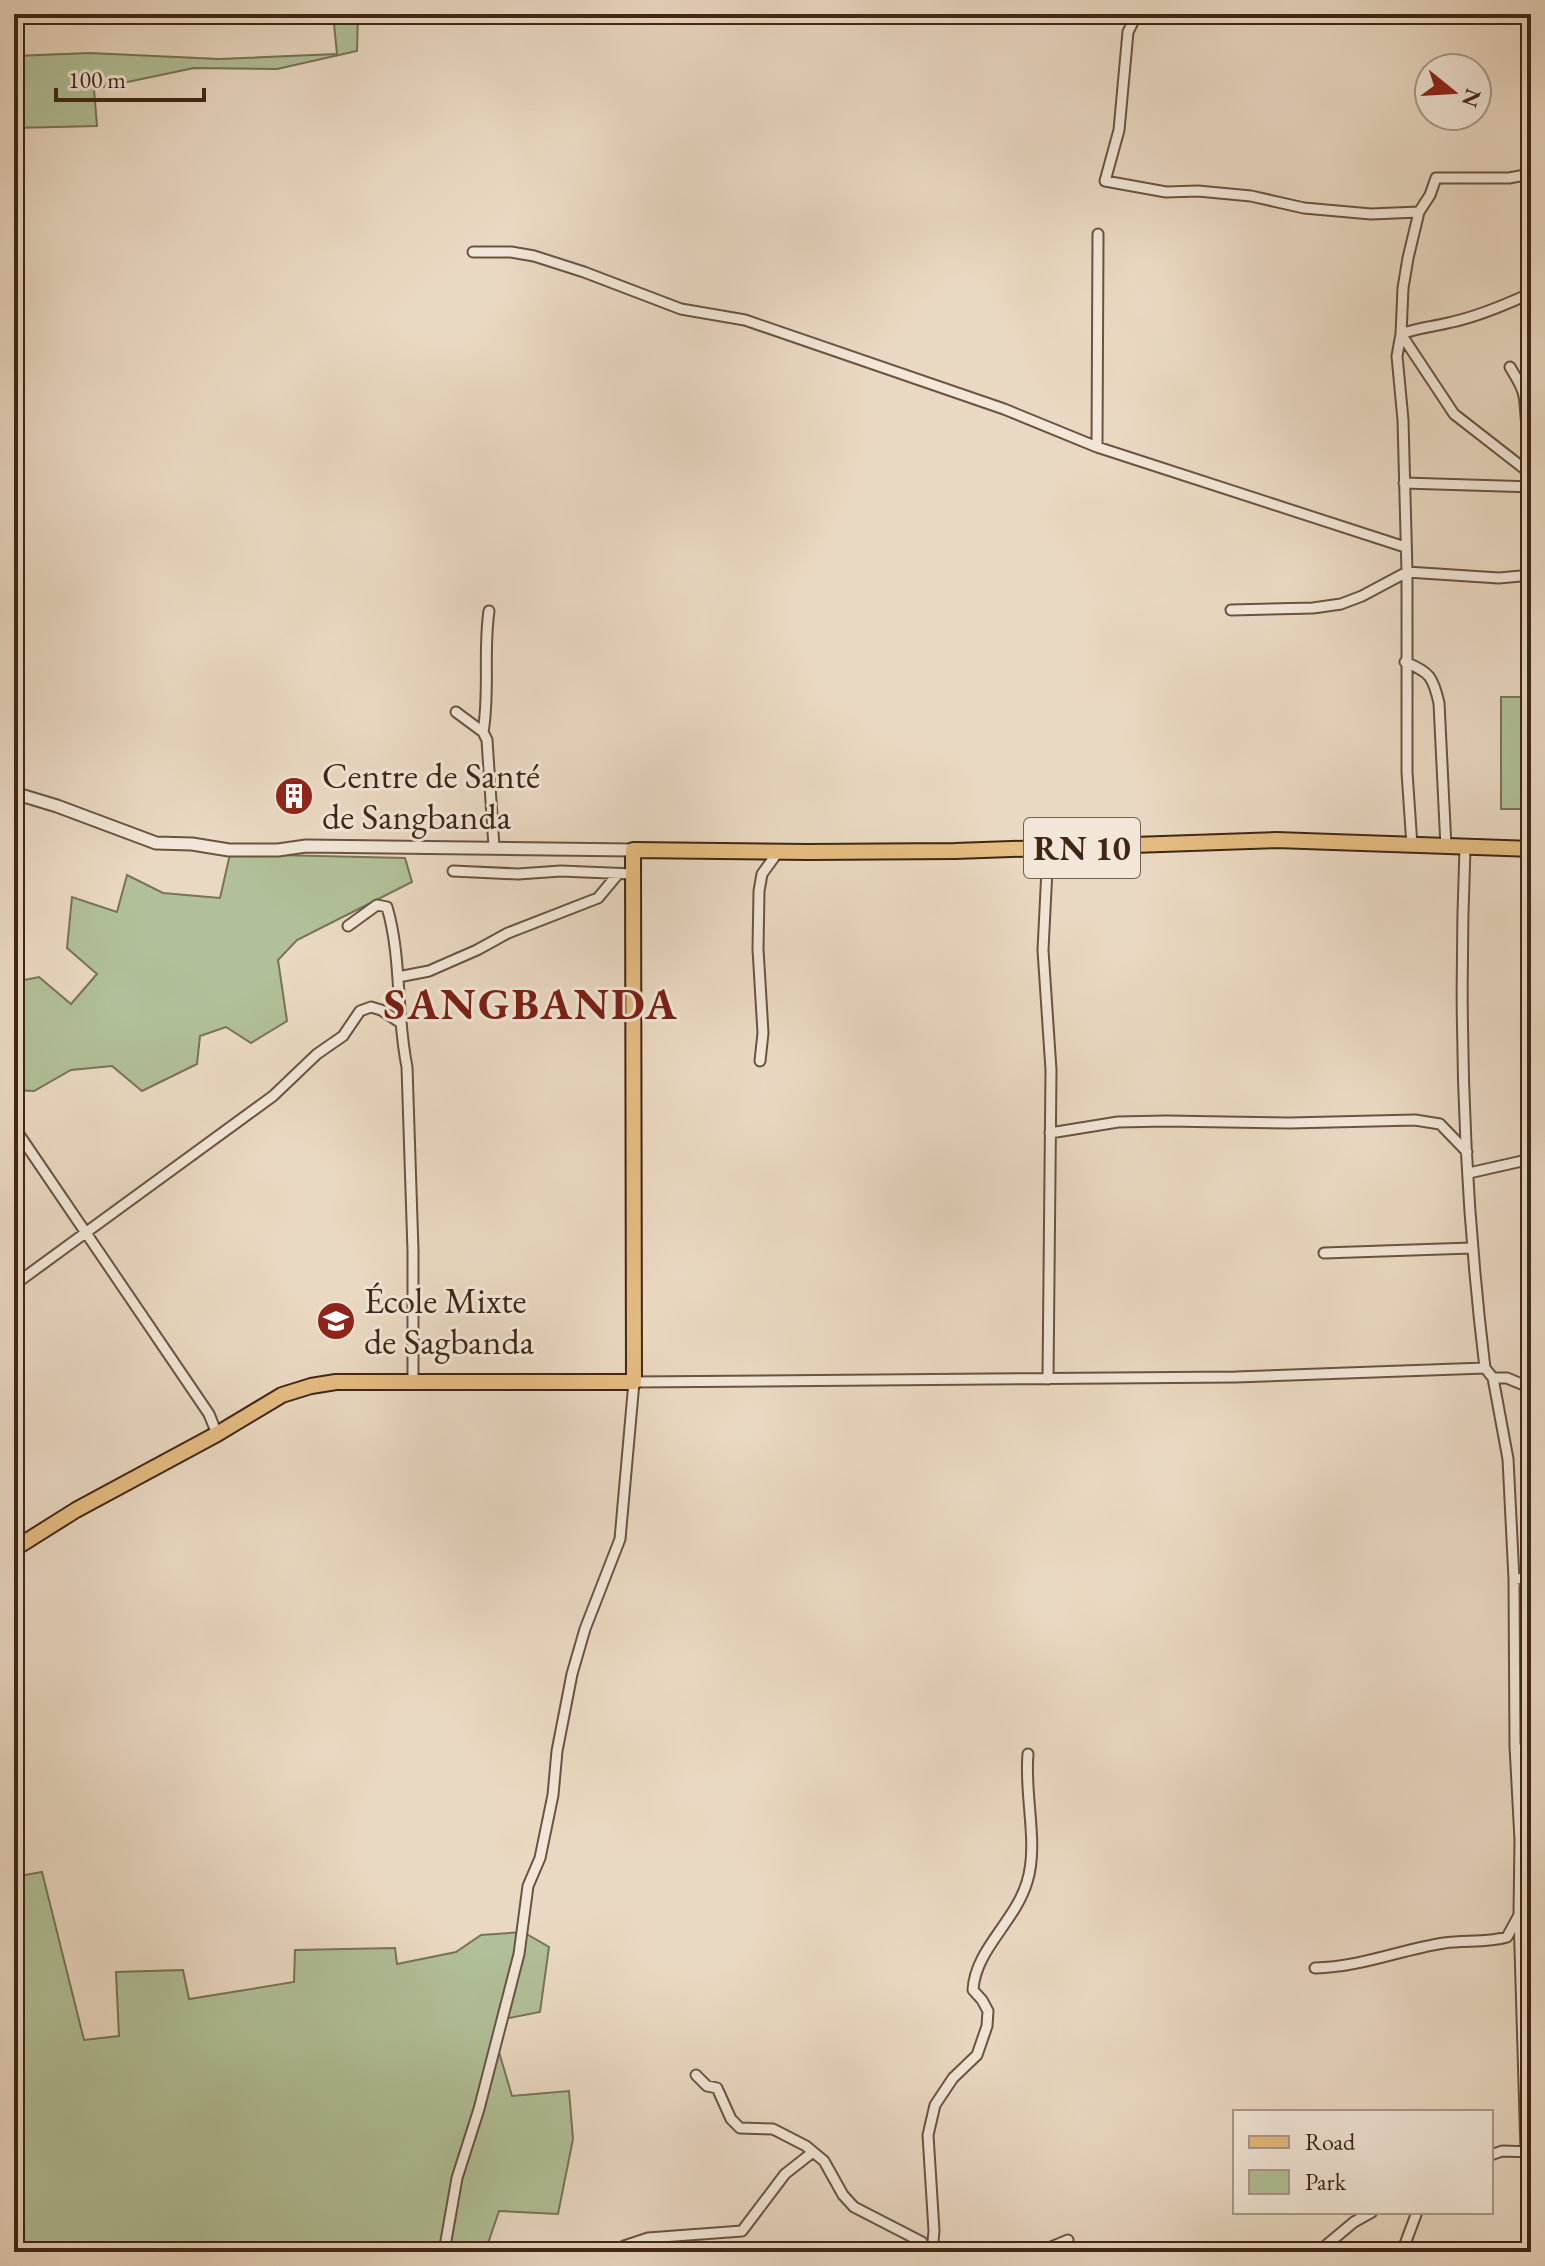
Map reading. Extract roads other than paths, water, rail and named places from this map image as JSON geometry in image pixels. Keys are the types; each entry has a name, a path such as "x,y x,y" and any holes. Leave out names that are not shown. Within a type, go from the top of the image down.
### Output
{"main road":[{"name":"RN 10","path":"633,850 1048,849 1276,840 1531,849"},
{"path":"14,1549 76,1510 282,1395 311,1386 336,1382 634,1382 625,874 633,850"}],"street":[{"path":"1137,14 1128,32 1119,130 1105,181 1166,192 1198,191 1251,196 1304,208 1371,214 1419,212"},
{"path":"1412,846 1407,772 1403,420 1397,356 1403,288 1419,212 1436,178 1509,178 1531,174"},
{"path":"1097,447 1098,234"},
{"path":"473,252 511,252 534,256 681,309 745,320 1004,409 1097,447 1405,547"},
{"path":"1401,334 1498,308 1531,293"},
{"path":"1401,334 1454,414 1531,474"},
{"path":"1510,367 1524,398 1524,417 1531,447"},
{"path":"1404,483 1531,487"},
{"path":"1231,610 1313,608 1341,604 1407,572 1499,578 1531,575"},
{"path":"489,611 483,732 488,748 494,847"},
{"path":"1405,662 1424,670 1433,680 1439,703 1446,847"},
{"path":"456,712 483,732"},
{"path":"14,793 156,843 192,844 229,850 278,850 306,846 633,850"},
{"path":"1465,848 1461,949 1471,1248 1485,1368 1493,1378 1508,1459 1514,1579 1519,1914 1529,2152 1502,2151 1493,2154"},
{"path":"1048,849 1043,950 1051,1070 1048,1379"},
{"path":"760,1061 763,1033 758,949 759,891 762,874 778,852"},
{"path":"453,871 625,874"},
{"path":"398,977 429,971 508,933 598,898 625,874"},
{"path":"348,926 377,905 387,907 398,977 408,1091 413,1383"},
{"path":"14,1285 273,1096 317,1054 343,1036 360,1011 371,1007 401,1023"},
{"path":"1050,1133 1118,1122 1415,1120 1440,1124 1467,1152"},
{"path":"14,1127 209,1414 217,1434"},
{"path":"1469,1173 1531,1159"},
{"path":"1324,1253 1471,1248"},
{"path":"444,2252 457,2178 479,2109 519,1954 528,1886 540,1858 553,1795 572,1674 585,1629 620,1539 634,1382 1236,1377 1485,1368"},
{"path":"1493,1378 1507,1378 1531,1388"},
{"path":"1514,1579 1531,1578"},
{"path":"1515,1746 1531,1767"},
{"path":"930,2252 934,2231 928,2135 935,2105 953,2078 977,2055 987,2026 988,2011 973,1990 973,1976 978,1963 1020,1902 1028,1878 1031,1839 1025,1780 1028,1754"},
{"path":"1315,1968 1344,1968 1446,1942 1496,1940 1507,1937 1519,1914"},
{"path":"696,2075 707,2086 717,2088 731,2119 740,2128 773,2129 813,2152 824,2161 843,2195 854,2207 922,2242 930,2252"},
{"path":"620,2252 624,2246 648,2238 742,2231 785,2174 813,2152"},
{"path":"1318,2252 1368,2214"},
{"path":"1402,2252 1416,2214"},
{"path":"1039,2252 1068,2240"},
{"path":"543,2252 555,2252"}],"place":[{"name":"Centre de Santé de Sangbanda","path":"294,796"},
{"name":"École Mixte de Sagbanda","path":"336,1321"}],"district":[{"name":"SANGBANDA","path":"531,1003"}]}
